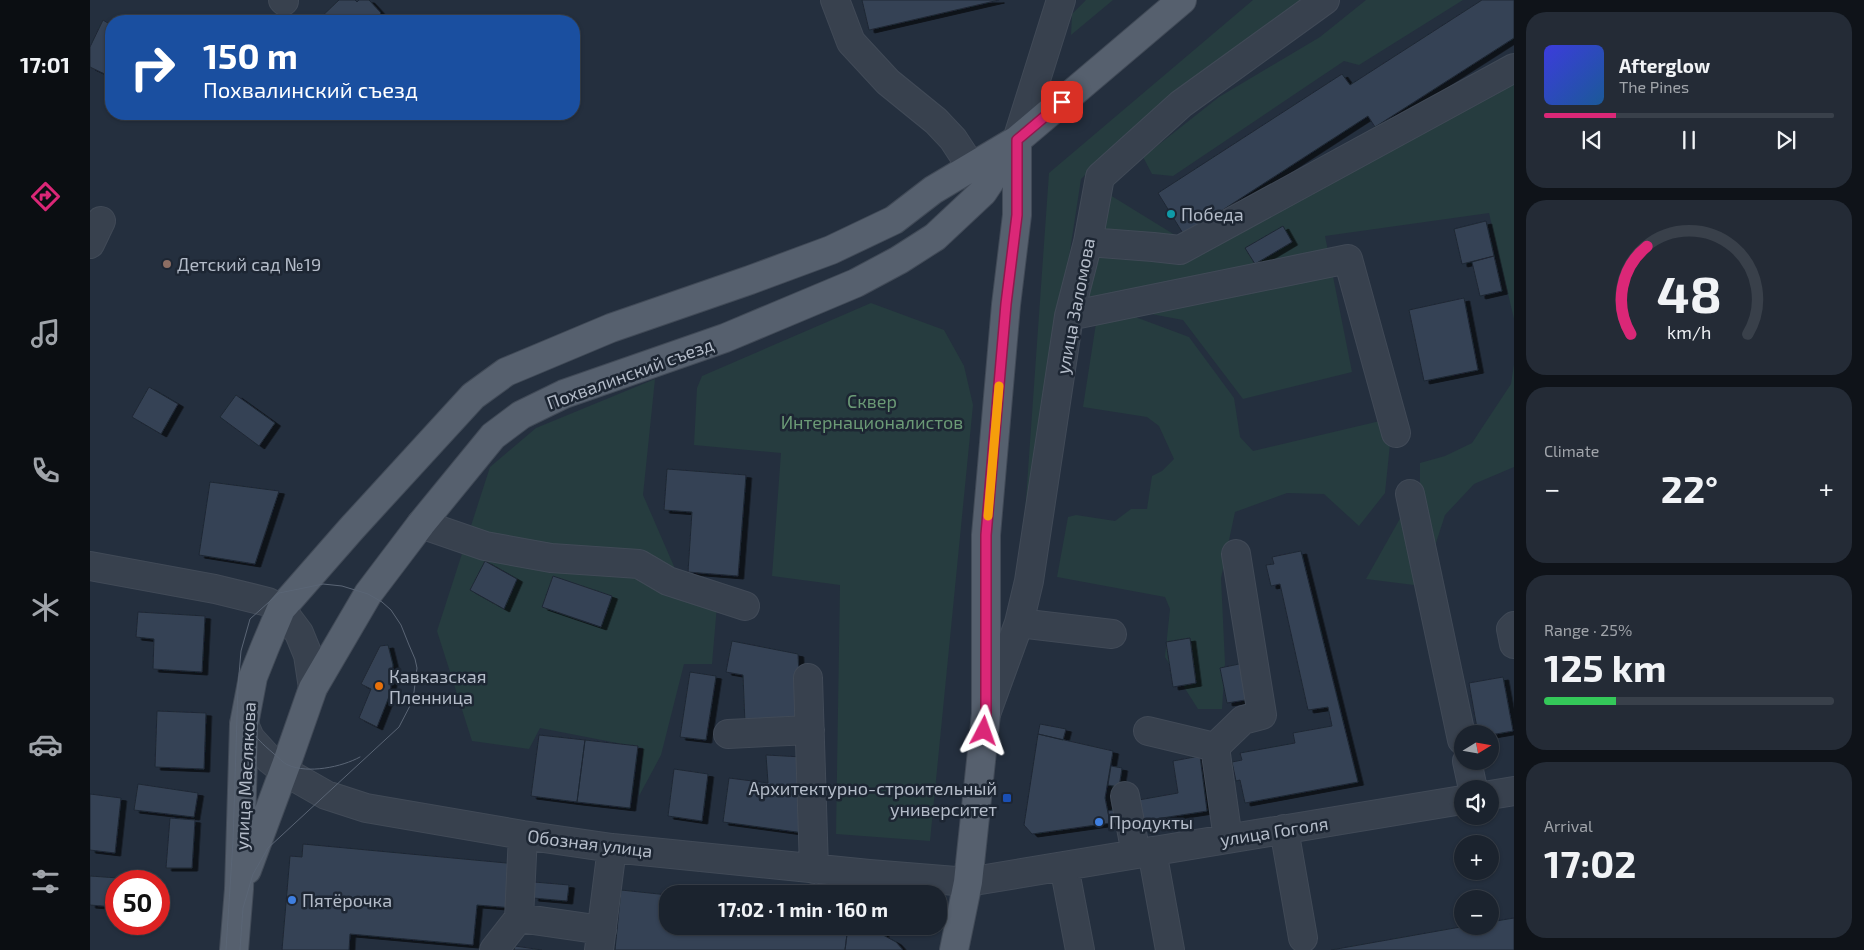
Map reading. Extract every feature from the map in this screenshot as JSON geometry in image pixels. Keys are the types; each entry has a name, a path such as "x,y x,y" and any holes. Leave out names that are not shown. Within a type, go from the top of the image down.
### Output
{"main road":[{"name":"Похвалинский съезд","path":"281,609 473,396 506,372 611,328 831,250 894,220 933,190 1017,140 1182,0"},
{"name":"Похвалинский съезд","path":"313,688 368,594 421,524 493,436 521,415 564,394 733,334 856,283 899,260 935,237 983,192 1017,140"},
{"path":"954,950 968,882 986,714 986,535 1006,304 1017,215 1017,140"},
{"name":"улица Маслякова","path":"234,950 239,889 244,724 252,677 281,609"},
{"name":"улица Маслякова","path":"239,889 313,688"}],"street":[{"path":"835,0 851,42 888,82 936,121 953,139 972,168"},
{"path":"1017,140 1061,0"},
{"name":"улица Заломова","path":"986,714 1019,623 1029,581 1057,407 1069,316 1088,242 1100,177 1181,104 1325,0"},
{"path":"1088,242 1180,250 1514,68"},
{"path":"1069,316 1348,258 1396,433"},
{"path":"1410,494 1459,725"},
{"path":"421,524 485,546 551,558 639,564 668,581 745,606"},
{"path":"1215,747 1243,720 1262,716 1236,554"},
{"path":"90,566 215,589 268,602 281,609 299,633 308,655 313,688"},
{"path":"1019,623 1112,634"},
{"path":"1514,626 1511,628 1514,644"},
{"path":"808,678 814,869"},
{"name":"Обозная улица","path":"244,724 250,738 269,759 284,771 326,795 366,808 612,848 814,869 968,882"},
{"path":"728,734 810,730"},
{"path":"1148,731 1215,747"},
{"path":"1215,747 1228,839"},
{"path":"1499,794 1514,791"},
{"path":"1125,796 1144,853 1170,950"},
{"name":"улица Гоголя","path":"968,882 1454,801"},
{"path":"1284,829 1303,938"},
{"path":"494,950 519,918 524,835"},
{"path":"519,918 601,940 612,848"},
{"path":"1064,866 1075,948"}],"green space":[{"path":"1086,0 1113,0 1071,35 1072,14"},
{"path":"1253,0 1306,0 1144,118 1081,179 1021,570 1049,173"},
{"path":"1366,0 1463,0 1359,65 1344,61 1173,176 1152,174 1143,157 1219,97 1320,37"},
{"path":"1514,54 1514,319 1489,213 1325,236 1352,372 1243,399 1183,320 1087,302 1110,195 1183,240"},
{"name":"Сквер Интернационалистов","path":"871,303 944,330 964,366 973,405 930,841 836,834 840,585 772,576 781,453 694,445 697,388 702,376"},
{"path":"1126,311 1138,318 1189,337 1234,398 1240,437 1253,451 1380,421 1390,444 1385,493 1359,526 1324,494 1287,493 1235,512 1221,578 1225,663 1222,709 1198,709 1165,657 1170,609 1165,597 1057,577 1068,517 1076,515 1115,521 1131,509 1147,509 1152,476 1162,471 1174,459 1159,426 1147,417 1083,407 1097,317"},
{"path":"1514,364 1514,467 1474,484 1445,515 1422,586 1366,579 1420,483 1420,463 1445,456 1472,443 1511,384"},
{"path":"655,379 643,495 676,571 719,582 712,664 684,664 661,755 639,796 643,748 540,728 529,749 472,741 437,631 490,467 536,428"}],"building":[{"path":"339,0 355,0 357,2 359,0 369,0 381,13 379,15 323,15"},
{"path":"862,0 999,0 869,30"},
{"path":"1482,0 1514,0 1514,38 1375,127 1368,116 1184,235 1158,193 1342,74 1350,85"},
{"path":"103,20 105,21 105,74 90,67 90,47"},
{"path":"1486,221 1494,256 1462,264 1454,229"},
{"path":"1283,226 1292,242 1255,264 1245,248"},
{"path":"1494,256 1502,291 1480,296 1472,262"},
{"path":"1464,298 1478,370 1424,381 1409,310"},
{"path":"149,387 178,404 161,434 132,417"},
{"path":"236,395 275,423 259,446 220,417"},
{"path":"667,469 746,475 738,576 688,572 692,512 664,510"},
{"path":"210,482 279,491 255,564 199,555"},
{"path":"1301,551 1358,782 1245,803 1240,780 1236,781 1232,762 1242,760 1240,753 1295,743 1293,733 1332,726 1328,707 1308,710 1280,584 1271,586 1266,565 1274,564 1272,557"},
{"path":"485,561 517,579 504,609 470,590"},
{"path":"553,576 612,596 601,627 542,607"},
{"path":"138,612 205,616 202,672 153,669 154,639 136,637"},
{"path":"1190,638 1196,683 1173,687 1166,642"},
{"path":"732,641 798,654 801,721 745,723 743,675 726,672"},
{"name":"Кавказская Пленница","path":"388,645 393,665 390,694 377,727 359,718 371,689 361,684 380,646"},
{"path":"1244,663 1251,699 1227,703 1220,668"},
{"path":"690,672 716,676 706,740 680,737"},
{"path":"1503,677 1513,731 1499,733 1499,725 1476,725 1469,683"},
{"path":"157,711 206,713 204,769 155,767"},
{"path":"1040,724 1066,729 1063,740 1038,734"},
{"path":"1038,734 1113,751 1105,798 1110,823 1032,834 1024,825"},
{"path":"539,735 585,740 577,802 531,796"},
{"path":"585,740 638,746 630,808 577,802"},
{"path":"766,755 802,757 804,833 723,822 729,778 768,783"},
{"path":"1200,756 1207,811 1136,822 1133,801 1178,793 1173,761"},
{"path":"1111,766 1122,768 1119,787 1108,785"},
{"path":"674,769 708,774 702,821 668,816"},
{"path":"138,784 198,793 194,817 134,810"},
{"path":"90,794 121,798 115,853 90,850"},
{"path":"1119,809 1122,821 1110,823 1108,811"},
{"path":"170,818 195,820 192,868 166,868"},
{"path":"303,844 517,864 513,908 477,905 473,945 350,934 349,950 282,950 290,856 302,857"},
{"path":"90,876 105,877 105,906 90,905"},
{"path":"534,882 569,885 567,901 533,898"},
{"path":"621,890 659,894 659,935 847,935 845,950 615,950"},
{"path":"1514,918 1514,950 1331,950 1454,928 1454,935 1499,935 1499,920"},
{"path":"847,935 883,935 896,942 903,950 845,950"},
{"path":"515,946 542,950 514,950"}],"tram line":[{"path":"226,950 233,841 238,686 241,651 250,619 279,593 323,584 342,586 368,594 391,610 401,625 417,668 413,700 399,727 268,848 253,874 243,908 240,950"},
{"path":"241,701 246,718 255,736 288,765 305,769 325,768 344,764 360,757"}],"slow traffic":[{"path":"988,516 999,386"}],"place":[{"name":"Победа","path":"1171,214"},
{"name":"Детский сад №19","path":"167,264"},
{"name":"Кавказская Пленница","path":"379,686"},
{"name":"Архитектурно-строительный университет","path":"1007,798"},
{"name":"Продукты","path":"1099,822"},
{"name":"Пятёрочка","path":"292,900"}],"route":[{"path":"984,731 986,714 986,535 1006,304 1017,215 1017,140 1062,102"}]}
